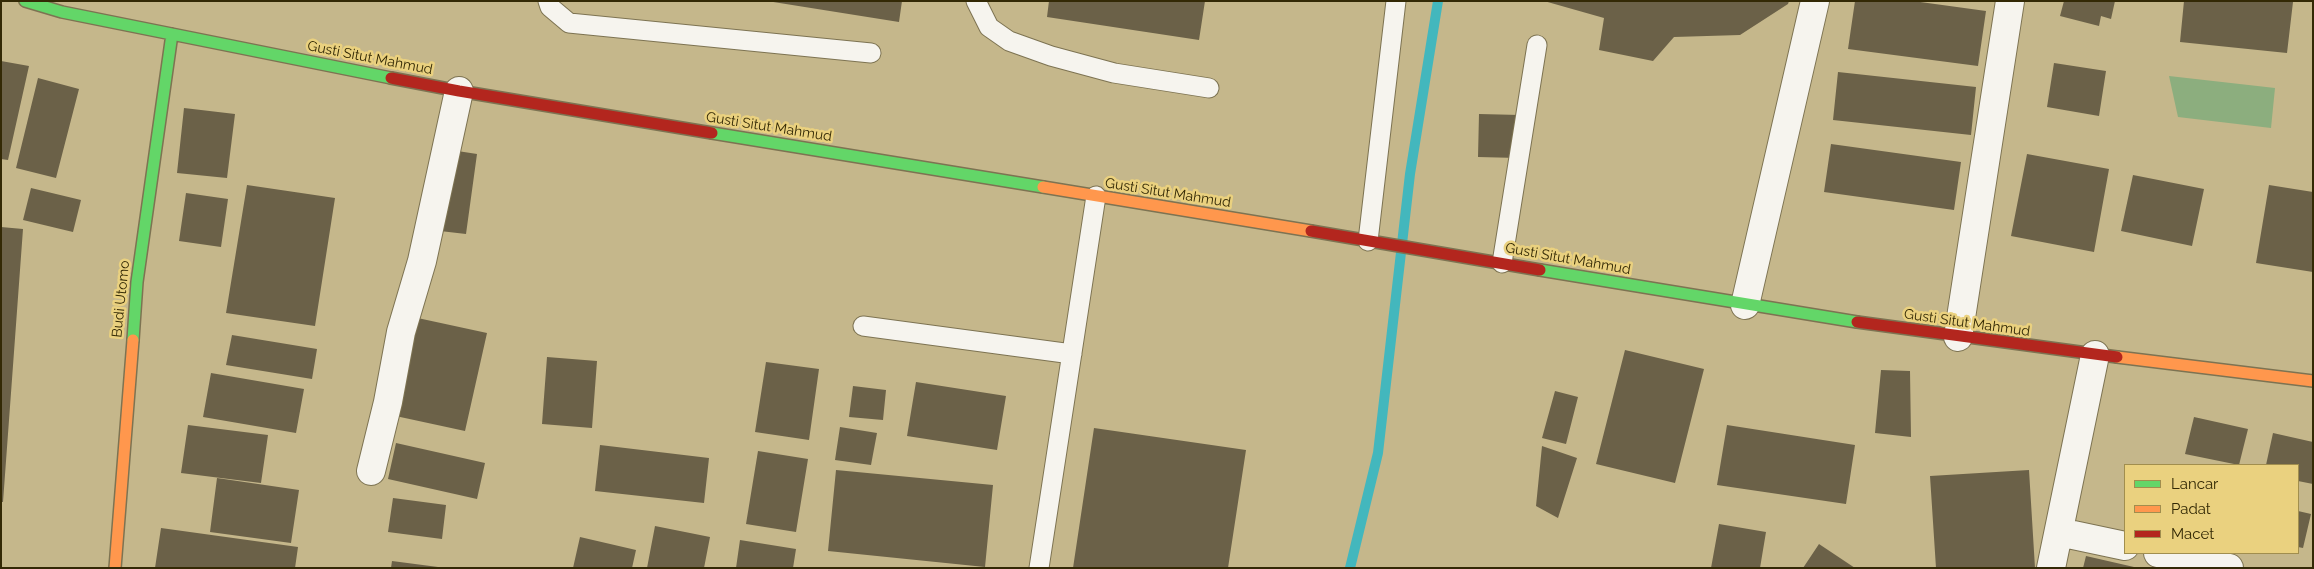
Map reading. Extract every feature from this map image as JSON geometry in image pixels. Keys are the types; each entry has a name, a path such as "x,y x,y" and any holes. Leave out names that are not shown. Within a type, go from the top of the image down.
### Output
{"main road":[{"name":"Gusti Situt Mahmud","path":"25,1 64,7 172,34 459,91 1449,254 1744,305 1958,337 2313,381"},
{"name":"Budi Utomo","path":"115,568 137,282 172,34"}],"street":[{"path":"1744,305 1815,1"},
{"path":"1958,337 2010,1"},
{"path":"372,471 388,402 401,332 422,261 459,91"},
{"path":"2051,568 2095,355"},
{"path":"2058,532 2124,546"},
{"path":"2163,554 2229,568"}],"lane":[{"path":"548,1 550,7 569,23 871,53"},
{"path":"976,1 990,27 1009,41 1114,74 1209,88"},
{"path":"1368,241 1396,1"},
{"path":"1502,263 1537,45"},
{"path":"1039,568 1096,196"},
{"path":"863,326 1072,354"}],"green space":[{"path":"2169,76 2275,88 2271,128 2178,117"}],"building":[{"path":"767,1 902,1 899,22"},
{"path":"1049,1 1205,1 1199,40 1047,17"},
{"path":"1544,1 1789,1 1788,4 1740,35 1674,37 1653,61 1599,50 1604,18"},
{"path":"1855,1 1913,1 1986,11 1978,66 1848,49"},
{"path":"2064,1 2115,1 2111,19 2101,16 2099,26 2060,16"},
{"path":"2184,1 2293,2 2287,53 2180,42"},
{"path":"1,61 29,66 8,160 1,159"},
{"path":"2054,63 2106,71 2099,116 2047,107"},
{"path":"1838,72 1976,87 1971,135 1833,120"},
{"path":"38,78 79,89 56,178 16,168"},
{"path":"184,108 235,114 227,178 177,173"},
{"path":"1479,114 1520,115 1518,158 1478,157"},
{"path":"1831,144 1961,162 1954,210 1824,192"},
{"path":"451,150 477,154 466,234 440,231"},
{"path":"2027,154 2109,169 2094,252 2011,236"},
{"path":"2133,175 2204,189 2192,246 2121,231"},
{"path":"247,185 335,198 315,326 226,313"},
{"path":"2269,185 2313,192 2313,272 2256,263"},
{"path":"31,188 81,200 73,232 23,220"},
{"path":"186,193 228,199 221,247 179,241"},
{"path":"1,227 23,229 3,502 1,502"},
{"path":"413,317 487,333 465,431 391,415"},
{"path":"232,335 317,349 312,379 226,365"},
{"path":"1625,350 1704,369 1675,483 1596,464"},
{"path":"547,357 597,361 592,428 542,424"},
{"path":"766,362 819,369 809,440 755,432"},
{"path":"1881,370 1910,371 1911,437 1875,433"},
{"path":"211,373 304,389 296,433 203,417"},
{"path":"916,382 1006,396 997,450 907,436"},
{"path":"853,386 886,390 883,420 849,417"},
{"path":"1555,391 1578,397 1566,444 1542,438"},
{"path":"2194,417 2248,429 2239,464 2185,454"},
{"path":"188,425 268,435 261,483 181,473"},
{"path":"1727,425 1855,445 1846,504 1717,485"},
{"path":"840,427 877,433 871,465 835,460"},
{"path":"1094,428 1246,450 1228,568 1073,568"},
{"path":"2273,433 2313,442 2313,484 2299,481 2299,464 2266,464"},
{"path":"396,443 485,463 477,499 388,479"},
{"path":"600,445 709,458 704,503 595,491"},
{"path":"1542,446 1577,458 1558,518 1536,506"},
{"path":"758,451 808,459 796,532 746,524"},
{"path":"836,470 993,485 985,567 828,551"},
{"path":"2029,470 2035,568 1936,568 1930,476"},
{"path":"217,478 299,490 291,543 210,532"},
{"path":"393,498 446,505 442,539 388,532"},
{"path":"2299,511 2311,514 2303,548 2299,547"},
{"path":"1719,524 1766,532 1760,568 1711,568"},
{"path":"655,526 710,537 704,568 647,568"},
{"path":"161,528 298,547 295,568 155,568"},
{"path":"580,537 636,550 632,568 573,568"},
{"path":"740,540 796,549 793,568 736,568"},
{"path":"1819,544 1855,568 1803,568"},
{"path":"2086,556 2134,567 2083,568"},
{"path":"392,561 438,567 438,568 391,568"}],"waterway":[{"path":"1350,568 1378,453 1410,174 1438,1"}],"traffic: fast":[{"path":"25,1 62,12 391,78"},
{"path":"133,340 137,282 172,34"},
{"path":"712,133 1043,187"},
{"path":"1540,270 1857,322"}],"traffic: slow":[{"path":"1043,187 1311,231"},
{"path":"115,568 133,340"},
{"path":"2117,357 2313,381"}],"traffic: jam":[{"path":"391,78 712,133"},
{"path":"1311,231 1540,270"},
{"path":"1857,322 2117,357"}]}
